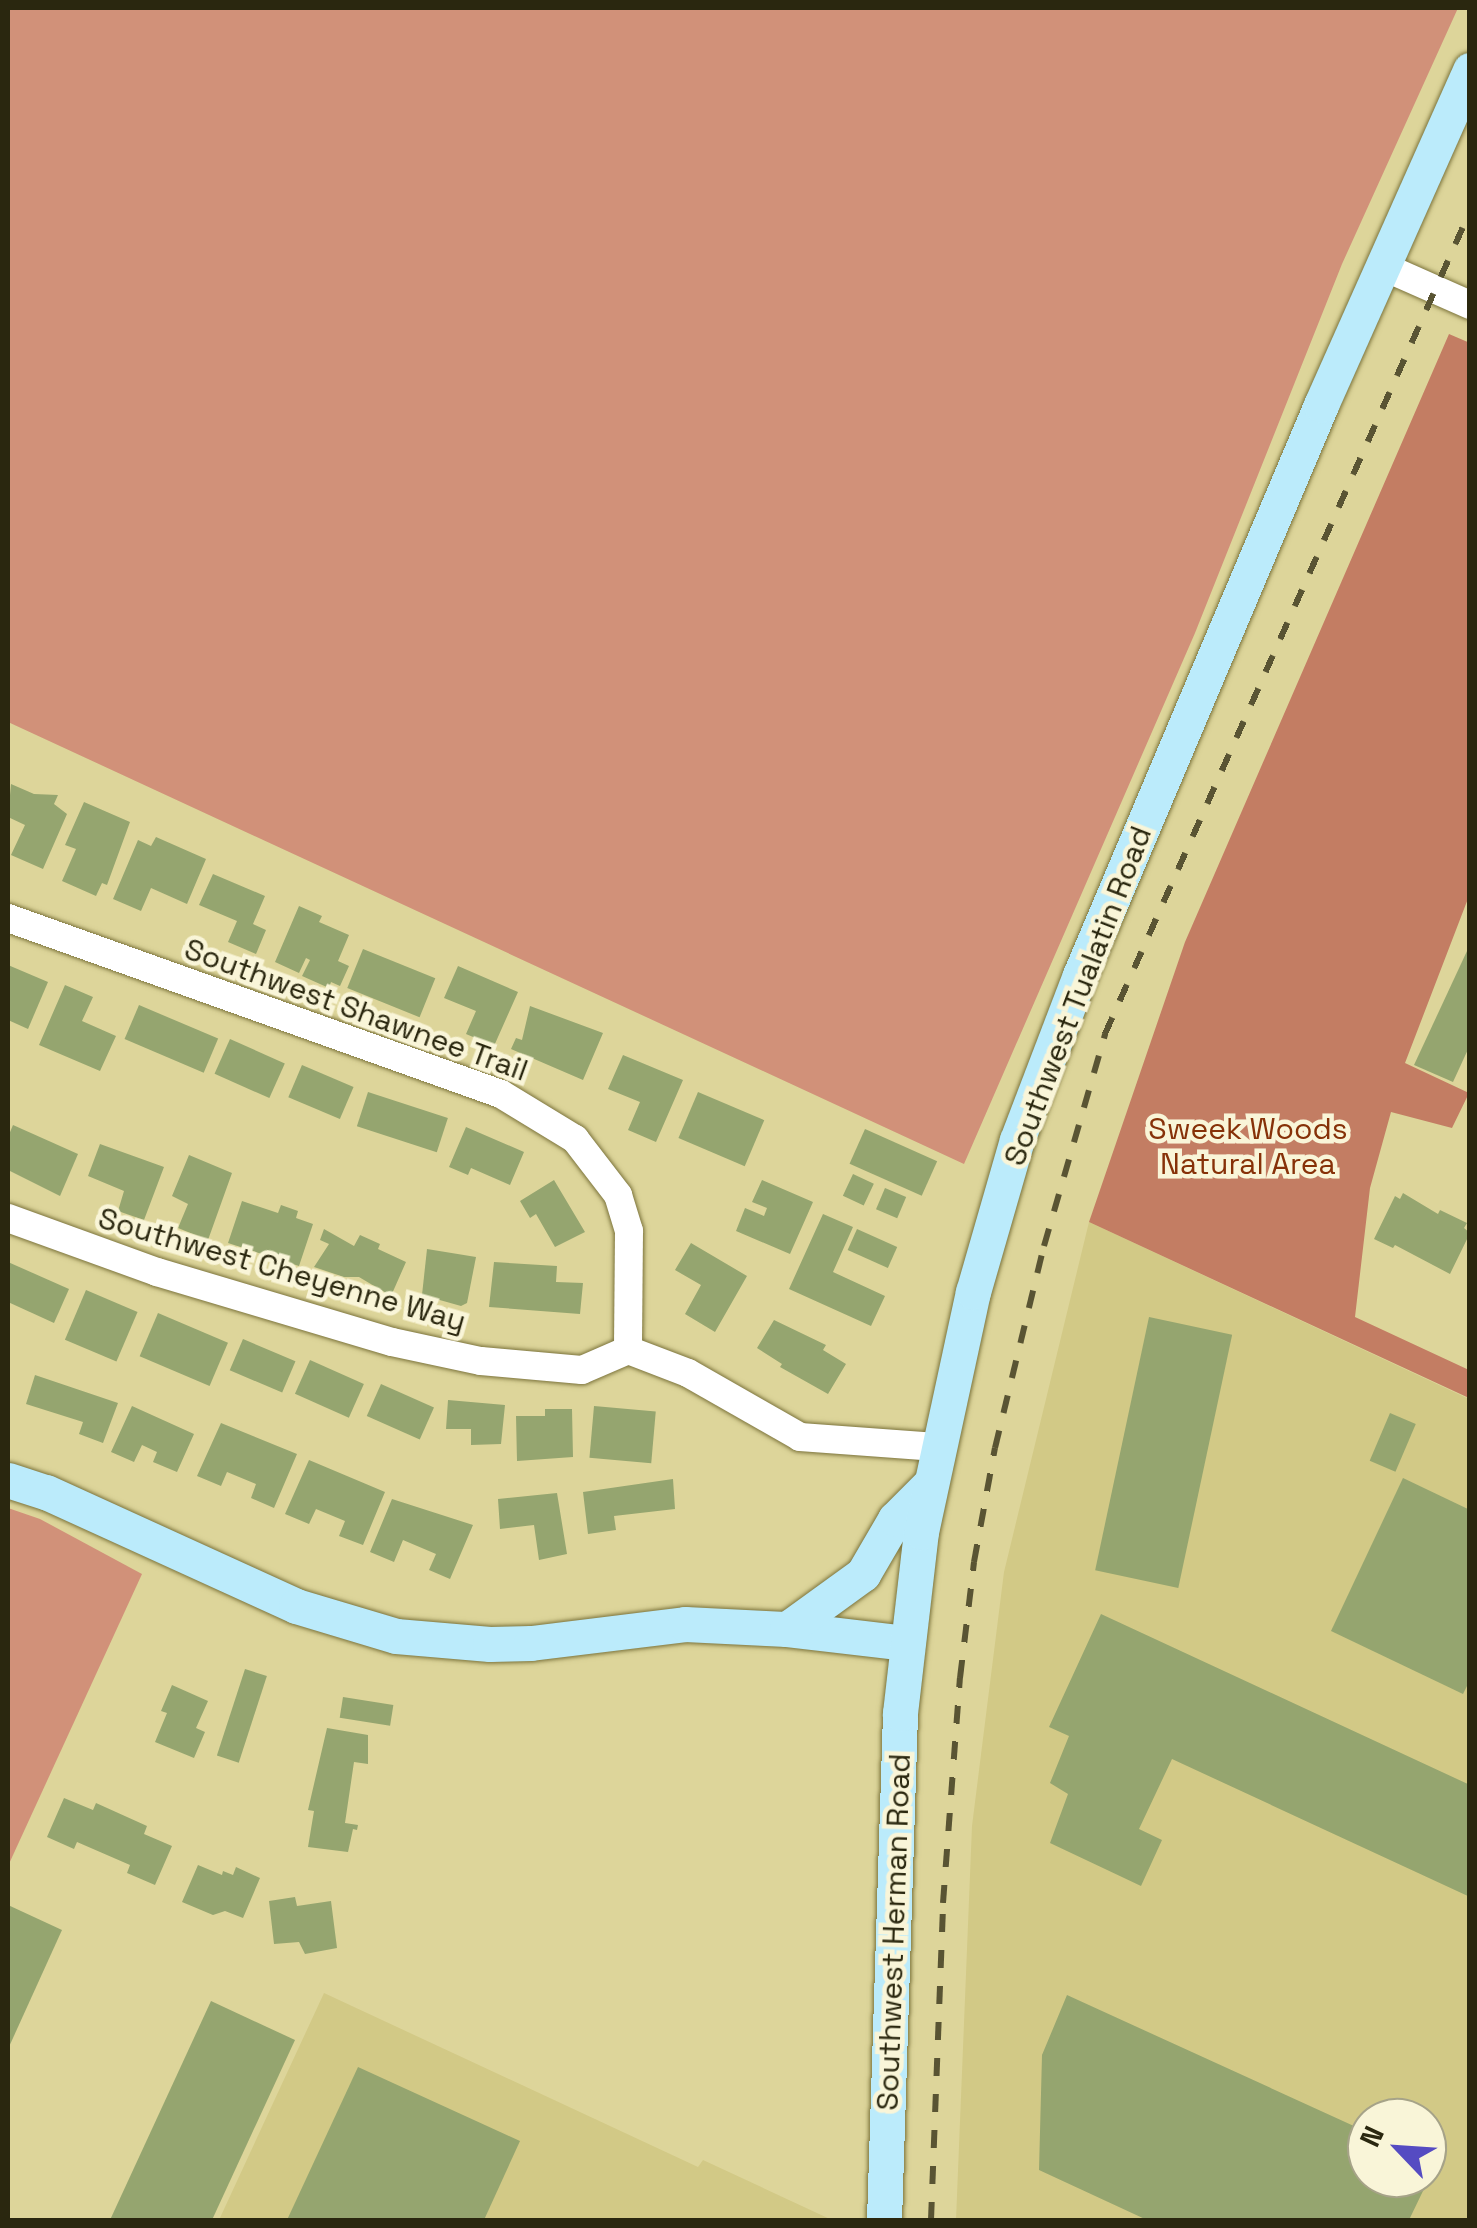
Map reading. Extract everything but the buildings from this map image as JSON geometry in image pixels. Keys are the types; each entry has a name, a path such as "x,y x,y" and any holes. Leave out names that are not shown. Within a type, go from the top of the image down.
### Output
{"main road":[{"name":"Southwest Tualatin Road","path":"906,1643 937,1447 980,1267 1046,1059 1382,266 1470,70"},
{"path":"8,1480 46,1492 296,1606 396,1636 490,1644 652,1625 787,1629 906,1643"},
{"path":"787,1629 863,1574 895,1519 930,1484"},
{"name":"Southwest Herman Road","path":"884,2220 900,1713 906,1643"}],"street":[{"path":"1382,266 1470,305"},
{"name":"Southwest Shawnee Trail","path":"8,918 501,1094 562,1130 597,1162 618,1195 630,1230 628,1350"},
{"name":"Southwest Cheyenne Way","path":"8,1218 175,1277 392,1342 481,1361 582,1370 628,1350"},
{"path":"628,1350 688,1373 800,1436 937,1447"}],"shaded area":[{"path":"8,8 1458,8 1342,264 1195,633 964,1164 8,722"},
{"path":"1089,1222 1469,1399 1469,2220 956,2220 972,1826 1004,1572"},
{"path":"8,1508 40,1519 142,1574 8,1866"},
{"path":"324,1993 698,2167 703,2160 832,2220 219,2220"}],"green space":[{"name":"Sweek Woods Natural Area","path":"1449,334 1470,343 1469,896 1405,1063 1469,1093 1452,1128 1391,1112 1370,1188 1355,1317 1469,1370 1469,1398 1089,1222 1185,942"}],"railway":[{"path":"931,2220 943,1903 960,1678 974,1562 995,1448 1044,1246 1105,1034 1470,211"}]}
